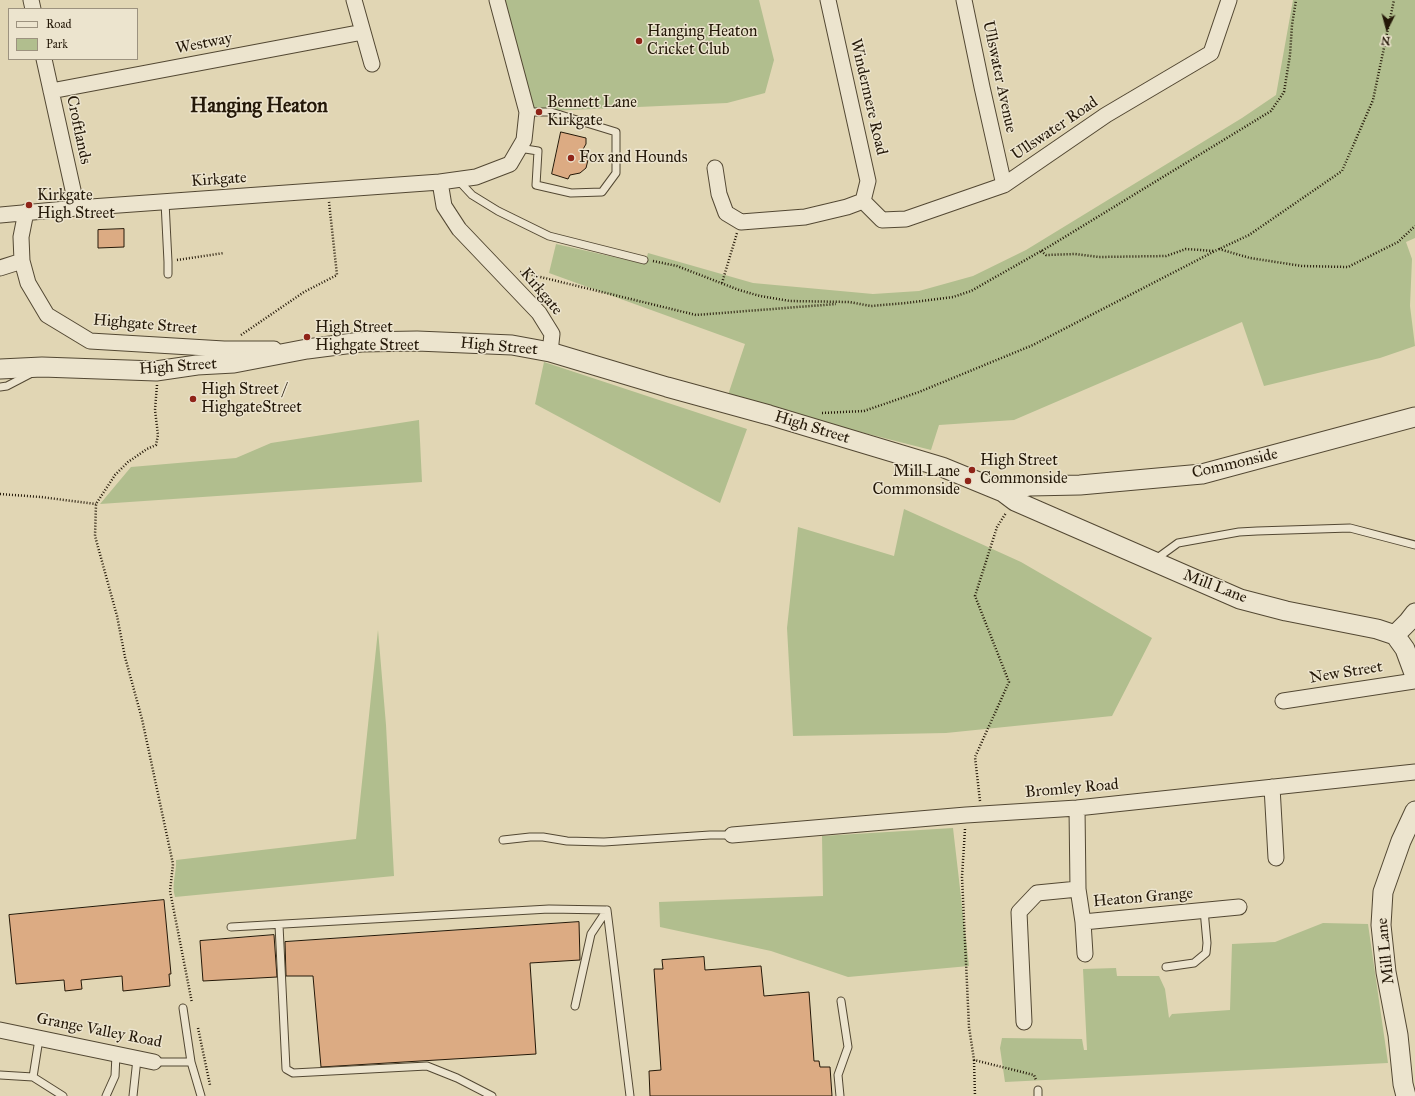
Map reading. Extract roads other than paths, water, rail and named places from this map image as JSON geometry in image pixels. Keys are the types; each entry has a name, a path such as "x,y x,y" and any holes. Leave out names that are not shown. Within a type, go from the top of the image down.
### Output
{"street":[{"path":"354,0 372,64"},
{"path":"497,0 528,112 524,140 520,148"},
{"name":"Windermere Road","path":"828,0 868,181 863,202"},
{"name":"Ullswater Avenue","path":"964,0 1004,185"},
{"name":"Ullswater Road","path":"863,202 882,220 906,219 1004,185 1106,115 1211,52 1229,0"},
{"name":"Westway","path":"51,91 363,32"},
{"name":"Croftlands","path":"44,60 77,208"},
{"name":"Kirkgate","path":"0,215 458,180 476,177 510,164 520,148"},
{"path":"715,168 719,194 726,214 741,222 805,217 863,202"},
{"name":"Kirkgate","path":"440,182 444,206 459,229 539,313 552,334 550,352"},
{"name":"Highgate Street","path":"26,212 21,237 22,261 28,284 47,315 90,341 224,349 308,349"},
{"path":"0,268 22,261"},
{"name":"High Street","path":"0,369 42,367 156,371 197,365 234,363 308,349 361,342 417,341 512,345 550,352 942,467 1009,497"},
{"name":"Commonside","path":"1009,497 1029,486 1080,485 1202,474 1415,417"},
{"name":"Mill Lane","path":"1009,497 1152,562 1240,599 1286,611 1377,629 1395,635"},
{"path":"1415,613 1395,635 1405,649 1415,676"},
{"name":"New Street","path":"1283,701 1415,681"},
{"name":"Bromley Road","path":"732,835 966,815 1077,808 1415,772"},
{"path":"1272,788 1276,858"},
{"path":"1077,808 1078,889 1083,922"},
{"name":"Mill Lane","path":"1406,1096 1403,1084 1398,1035 1386,972 1381,925 1383,892 1401,841 1415,811"},
{"path":"1020,1024 1019,912 1037,893 1078,889"},
{"name":"Heaton Grange","path":"1085,954 1083,922 1239,907"},
{"name":"Grange Valley Road","path":"0,1030 154,1062"}],"lane":[{"path":"520,148 538,151 536,185 571,193 602,192 616,173 616,132 551,112 528,112"},
{"path":"458,180 472,195 498,211 549,236 644,260"},
{"path":"166,202 168,274"},
{"path":"0,387 7,386 42,367"},
{"path":"1152,562 1178,543 1239,532 1350,528 1415,545"},
{"path":"503,840 543,837 567,841 604,842 703,835 732,835"},
{"path":"231,927 549,909 607,910"},
{"path":"575,1006 591,934 607,910"},
{"path":"607,910 630,1096"},
{"path":"1166,967 1194,963 1206,953 1207,943 1204,910"},
{"path":"279,924 286,1069 293,1073 428,1066 457,1078 492,1096"},
{"path":"840,1096 838,1076 848,1047 841,1001"},
{"name":"Grange Valley Road","path":"183,1008 191,1062 202,1096"},
{"path":"33,1078 39,1038"},
{"path":"106,1096 115,1076 116,1054"},
{"path":"133,1096 137,1058"},
{"name":"Grange Valley Road","path":"154,1062 191,1062"},
{"path":"0,1075 33,1078 63,1096"}],"place":[{"name":"Hanging Heaton Cricket Club","path":"639,41"},
{"name":"Bennett Lane Kirkgate","path":"539,112"},
{"name":"Fox and Hounds","path":"571,158"},
{"name":"Kirkgate High Street","path":"29,205"},
{"name":"High Street Highgate Street","path":"307,337"},
{"name":"High Street / HighgateStreet","path":"193,399"},
{"name":"High Street Commonside","path":"972,470"},
{"name":"Mill Lane Commonside","path":"968,481"}],"district":[{"name":"Hanging Heaton","path":"259,107"}]}
